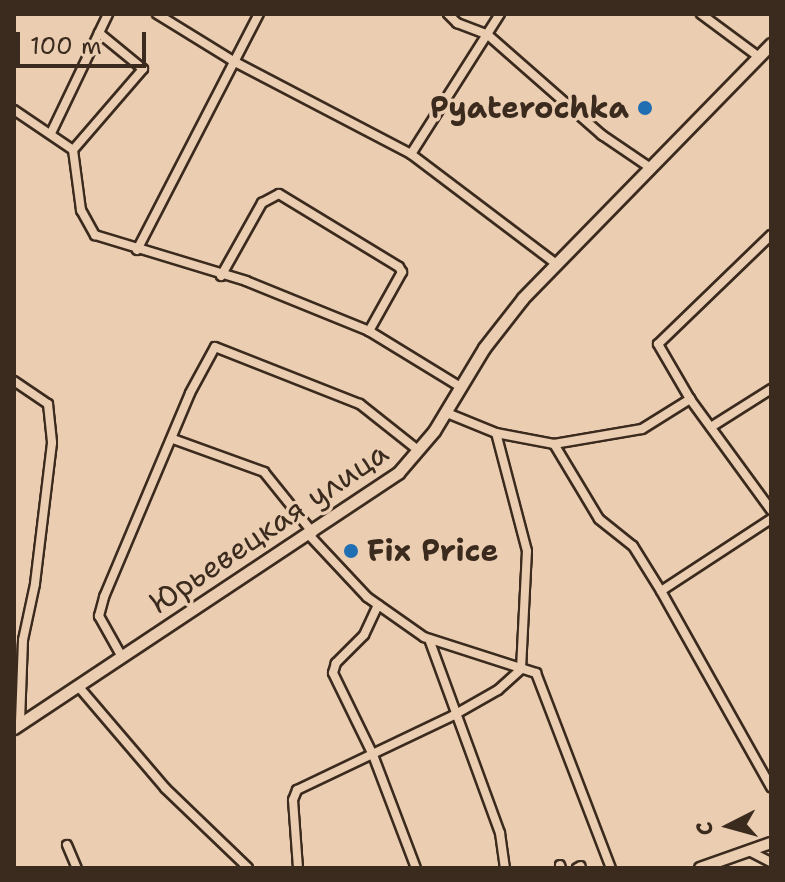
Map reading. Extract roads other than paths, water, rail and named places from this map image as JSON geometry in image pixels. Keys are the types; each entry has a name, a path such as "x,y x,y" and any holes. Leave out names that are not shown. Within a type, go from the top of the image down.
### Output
{"main road":[{"name":"Юрьевецкая улица","path":"17,726 389,480 419,451 447,413 503,321 555,263 771,44"}],"street":[{"path":"52,131 108,14"},
{"path":"157,14 235,62 411,154 555,263"},
{"path":"137,250 259,14"},
{"path":"448,14 457,23 488,35 602,135 649,167"},
{"path":"411,154 500,14"},
{"path":"701,14 759,57 771,62"},
{"path":"73,150 143,69 99,33"},
{"path":"14,110 52,131 73,150 86,226 108,242 246,281 369,331 462,388"},
{"path":"221,276 262,203 279,194 399,267 402,272 369,331"},
{"path":"771,235 658,344 690,399 771,510"},
{"path":"122,657 99,616 104,597 190,393 215,347 360,404 419,451"},
{"path":"14,381 48,404 52,443 35,584 25,627 17,726"},
{"path":"711,427 771,389"},
{"path":"447,413 496,433 554,444 642,429 690,399"},
{"path":"298,868 293,795 454,715 498,690 521,669 527,551 496,433"},
{"path":"173,439 264,472 311,534 378,605 429,639 536,673 611,868"},
{"path":"554,444 599,519 633,546 771,787"},
{"path":"661,591 771,519"},
{"path":"378,605 364,635 333,667 373,755 416,868"},
{"path":"14,632 25,627"},
{"path":"429,639 454,715 500,833 505,868"},
{"path":"78,686 165,788 248,868"},
{"path":"700,868 771,843"},
{"path":"67,845 77,868"},
{"path":"749,851 771,862"}],"place":[{"name":"Pyaterochka","path":"645,108"},
{"name":"Fix Price","path":"351,551"}]}
